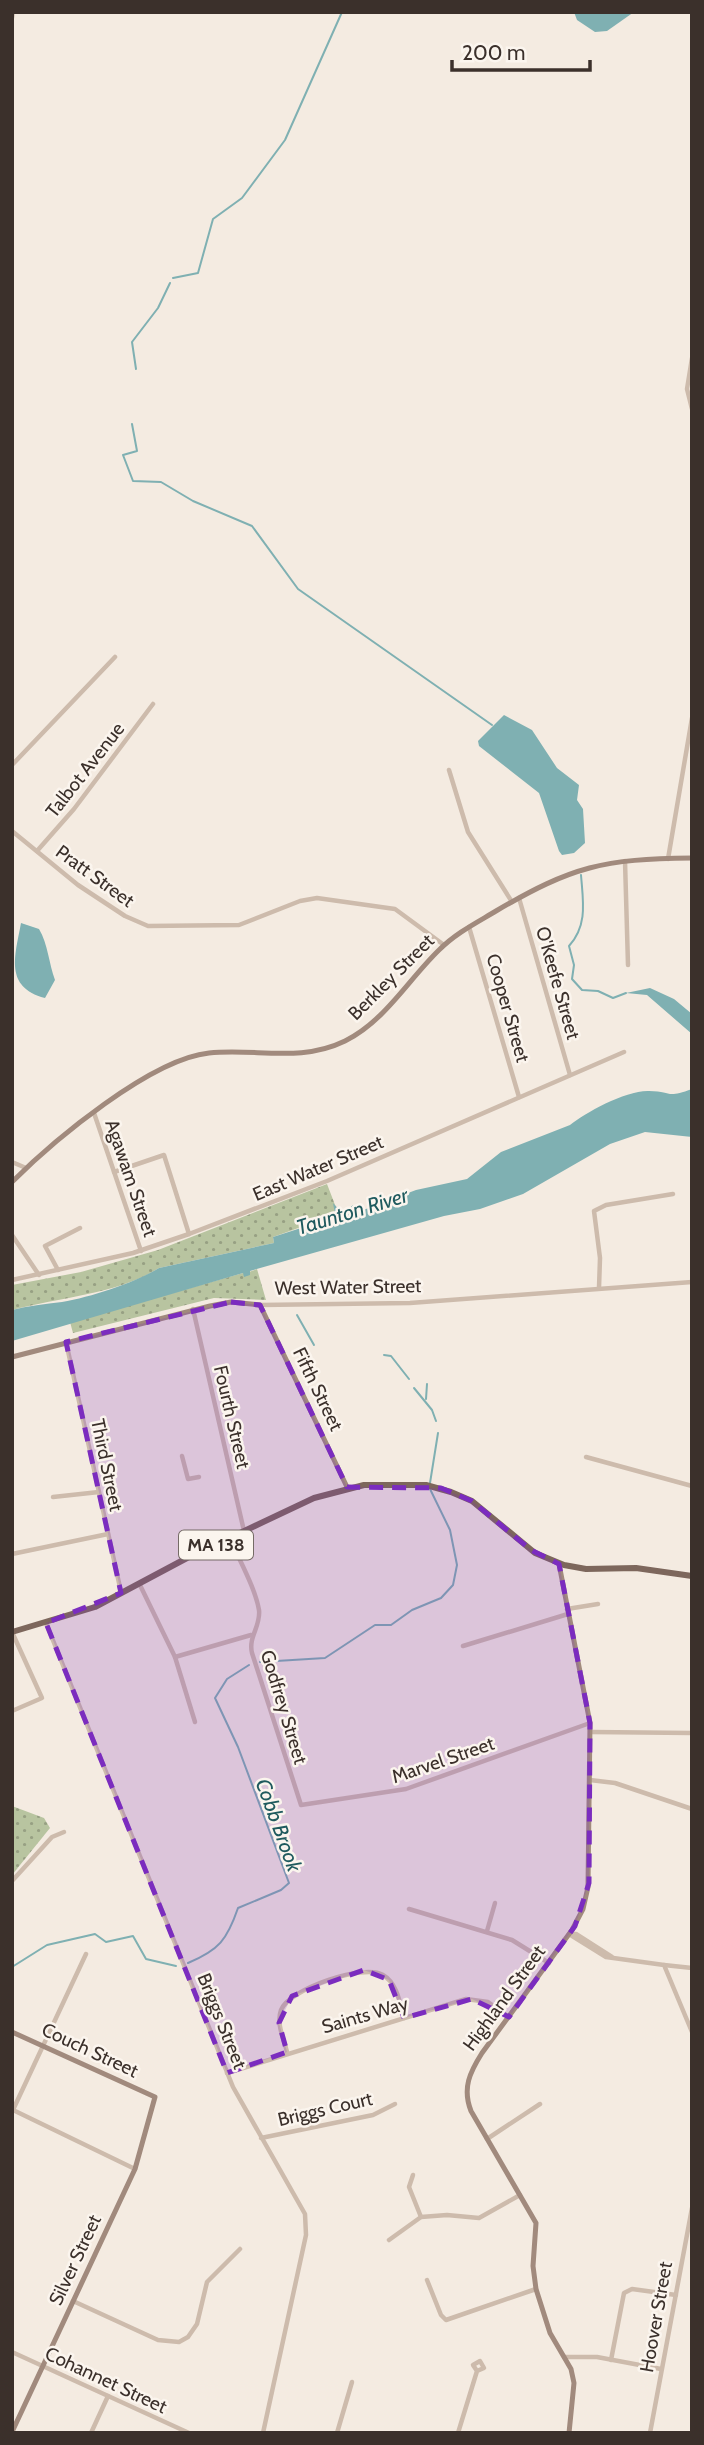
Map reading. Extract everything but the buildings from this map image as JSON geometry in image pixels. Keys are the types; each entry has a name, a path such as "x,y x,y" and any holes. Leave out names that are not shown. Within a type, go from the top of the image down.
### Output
{"main road":[{"name":"MA 138","path":"12,1632 90,1609 314,1498 347,1487 429,1486 471,1501 531,1550 559,1564 580,1569 636,1568 692,1576"}],"street":[{"path":"12,18 13,12"},
{"path":"692,358 687,389 692,409"},
{"path":"12,765 115,657"},
{"name":"Talbot Avenue","path":"37,851 74,809 153,704"},
{"path":"668,859 692,718"},
{"name":"O'Keefe Street","path":"449,769 468,832 516,900 570,1075"},
{"name":"Pratt Street","path":"12,831 107,905 148,926 239,925 303,900 320,898 395,909 444,945"},
{"name":"Berkley Street","path":"12,1182 58,1139 162,1068 190,1057 213,1053 300,1055 341,1043 371,1024 444,945 469,927 570,872 625,860 692,858"},
{"path":"625,860 628,965"},
{"name":"Cooper Street","path":"469,927 519,1097"},
{"name":"East Water Street","path":"12,1280 141,1251 189,1234 327,1181 624,1052"},
{"name":"Agawam Street","path":"94,1113 141,1251"},
{"path":"114,1172 164,1156 189,1234"},
{"path":"12,1163 26,1168"},
{"path":"600,1288 594,1211 606,1205 673,1194"},
{"path":"58,1270 45,1247 80,1228"},
{"path":"12,1235 39,1275"},
{"name":"West Water Street","path":"12,1357 227,1302 260,1305 418,1302 692,1282"},
{"name":"Fifth Street","path":"260,1305 347,1487"},
{"name":"Fourth Street","path":"193,1309 244,1532"},
{"name":"Third Street","path":"66,1342 121,1593"},
{"path":"181,1456 188,1479 199,1477"},
{"path":"586,1457 692,1486"},
{"path":"53,1497 99,1492"},
{"path":"12,1554 108,1534"},
{"name":"Godfrey Street","path":"230,1538 258,1610 258,1623 252,1634 252,1653 301,1805"},
{"name":"Highland Street","path":"559,1564 591,1732 588,1887 583,1909 569,1934 477,2061 467,2086 469,2105 536,2222 533,2266 536,2289 550,2333 564,2357 573,2383 569,2433"},
{"path":"139,1583 175,1657 195,1722"},
{"path":"463,1646 568,1611 598,1604"},
{"name":"Briggs Street","path":"46,1623 227,2073 261,2138 300,2203 306,2228 263,2433"},
{"path":"12,1632 42,1698 12,1711"},
{"path":"175,1657 252,1634"},
{"name":"Marvel Street","path":"301,1805 406,1790 590,1723"},
{"path":"591,1732 692,1733"},
{"path":"590,1780 615,1783 692,1809"},
{"path":"12,1881 52,1837 64,1832"},
{"path":"487,1931 495,1903"},
{"path":"409,1909 512,1940 549,1963"},
{"path":"569,1934 576,1934 612,1958 692,1968"},
{"path":"86,1954 13,2111 135,2169"},
{"path":"664,1965 692,2032"},
{"path":"288,2052 279,2023 285,2003 298,1993 351,1973 371,1970 385,1976 394,1987 404,2018"},
{"name":"Saints Way","path":"227,2073 288,2052 472,1999 488,2002 509,2017"},
{"name":"Couch Street","path":"12,2032 155,2097"},
{"name":"Silver Street","path":"12,2432 135,2169 155,2097"},
{"name":"Briggs Court","path":"261,2138 373,2115 395,2104"},
{"path":"487,2139 540,2105"},
{"path":"413,2175 410,2187 421,2217"},
{"path":"389,2240 421,2217 447,2215 480,2218 521,2195"},
{"name":"Hoover Street","path":"650,2433 692,2208"},
{"path":"73,2301 158,2340 179,2343 188,2337 197,2324 207,2282 240,2249"},
{"path":"427,2280 441,2315 446,2320 536,2289"},
{"path":"611,2360 624,2293 632,2289 676,2295"},
{"name":"Cohannet Street","path":"12,2352 188,2433"},
{"path":"564,2357 611,2360 661,2369"},
{"path":"458,2433 477,2371"},
{"path":"337,2433 352,2382"},
{"path":"91,2433 108,2396"}],"highlighted area":[{"path":"231,1302 260,1305 347,1487 441,1488 472,1501 531,1550 559,1564 590,1723 589,1883 575,1926 509,2017 472,1999 404,2018 389,1980 364,1970 292,1996 279,2023 287,2052 227,2073 46,1623 121,1593 66,1342"}],"green space":[{"path":"327,1184 337,1210 334,1205 335,1215 273,1237 274,1243 159,1268 126,1284 12,1310 12,1285 81,1272 158,1250"},
{"path":"257,1269 266,1300 214,1298 73,1333 70,1322 243,1273 250,1275 249,1272"},
{"path":"12,1806 44,1818 50,1828 12,1875"}],"water":[{"path":"574,12 634,12 607,31 595,32 577,20"},
{"path":"504,715 532,730 557,768 579,785 577,800 583,809 585,843 574,853 562,855 559,851 539,793 479,746 478,741"},
{"path":"21,923 39,929 44,941 55,980 45,998 23,986 15,969"},
{"path":"650,988 674,999 692,1014 692,1034 647,995 626,993"},
{"name":"Taunton River","path":"692,1089 692,1137 645,1132 610,1144 523,1194 480,1209 444,1216 250,1271 250,1275 244,1277 243,1273 12,1341 12,1310 87,1297 126,1284 159,1268 274,1243 273,1237 332,1218 335,1214 333,1203 343,1214 353,1205 358,1212 416,1190 467,1179 501,1152 570,1125 585,1114 618,1098 640,1092 673,1094"}],"waterway":[{"path":"173,278 198,273 213,219 242,198 285,140 342,12"},
{"path":"136,369 132,342 158,308 170,283"},
{"path":"132,424 137,451 123,455 133,481 161,482 193,501 252,526 298,589 492,725"},
{"path":"581,875 582,921 569,946 574,965 572,979 582,990 598,991 613,998 626,993"},
{"name":"Cobb Brook","path":"297,1315 314,1345"},
{"name":"Cobb Brook","path":"384,1355 391,1356 409,1379"},
{"path":"426,1399 427,1384"},
{"name":"Cobb Brook","path":"414,1388 432,1410 436,1421"},
{"name":"Cobb Brook","path":"430,1483 438,1433"},
{"name":"Cobb Brook","path":"260,1662 325,1658 375,1625 391,1625 412,1610 441,1598 453,1585 457,1565 450,1530 430,1489"},
{"name":"Cobb Brook","path":"188,1963 220,1943 226,1936 238,1908 281,1890 289,1883 238,1747 215,1698 227,1679 249,1665"},
{"name":"Cobb Brook","path":"12,1967 47,1945 95,1934 106,1942 133,1936 146,1959 176,1966"}]}
